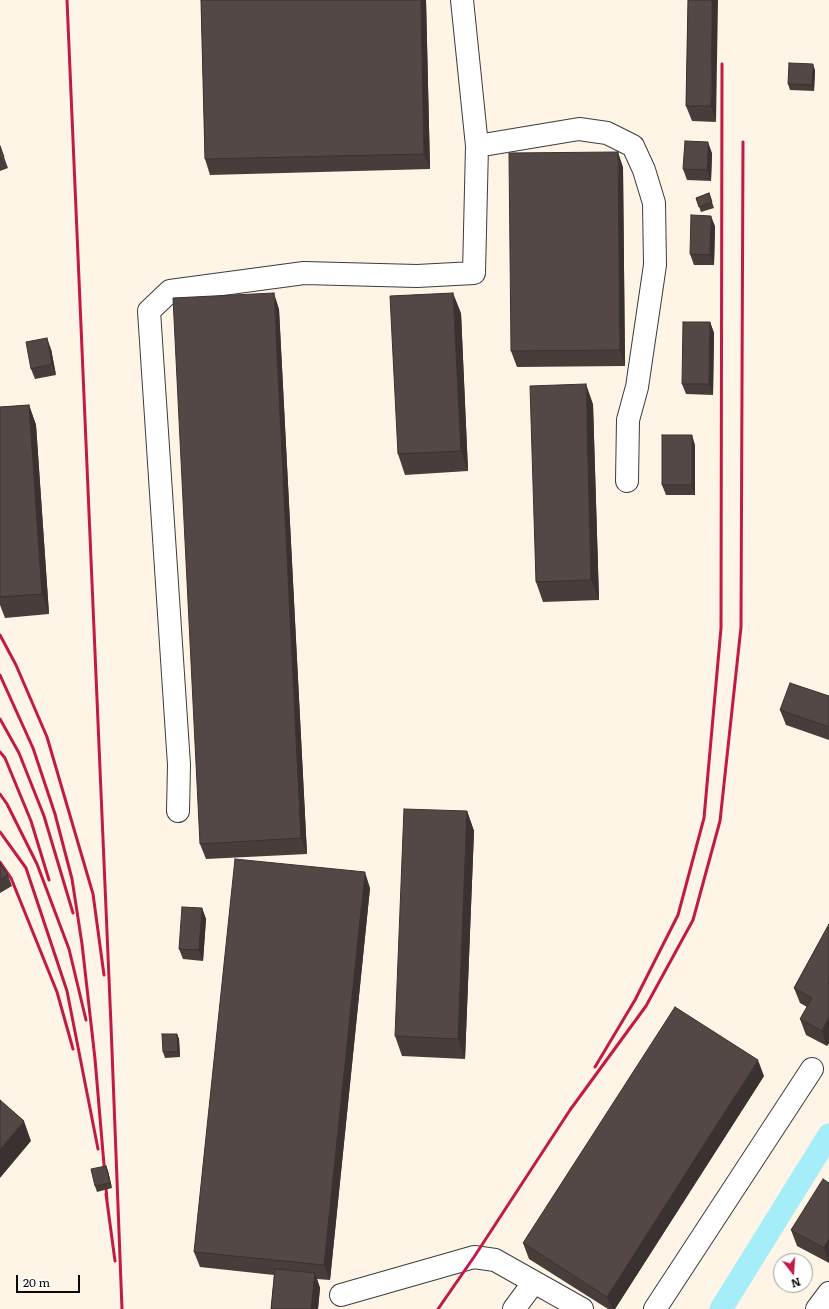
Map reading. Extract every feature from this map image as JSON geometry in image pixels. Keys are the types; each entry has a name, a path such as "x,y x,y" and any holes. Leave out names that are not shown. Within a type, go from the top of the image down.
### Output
{"lane":[{"path":"178,811 179,765 149,311 170,290 304,273 417,276 474,273 476,146 462,0"},
{"path":"476,146 579,129 607,133 633,146 644,170 654,203 655,265 637,387 628,420 627,481"},
{"path":"655,1309 812,1069"},
{"path":"341,1295 474,1257 494,1260 582,1309"},
{"path":"514,1309 534,1282"},
{"path":"817,1309 829,1293"}],"building":[{"path":"201,0 421,0 424,154 205,159"},
{"path":"688,0 712,0 711,106 686,106"},
{"path":"789,63 813,64 812,85 788,84"},
{"path":"685,141 708,142 707,170 683,169"},
{"path":"0,146 4,157 0,159"},
{"path":"618,152 620,350 511,351 509,153"},
{"path":"709,193 712,202 699,207 696,198"},
{"path":"691,215 711,216 710,255 690,254"},
{"path":"274,293 301,838 200,844 173,298"},
{"path":"453,293 461,451 398,454 390,296"},
{"path":"683,322 710,322 709,384 682,384"},
{"path":"47,338 52,364 31,369 26,342"},
{"path":"586,384 591,580 536,582 530,386"},
{"path":"29,405 42,594 0,597 0,407"},
{"path":"662,435 692,435 692,485 662,485"},
{"path":"790,683 829,696 829,727 780,710"},
{"path":"404,809 467,811 458,1039 395,1036"},
{"path":"235,859 365,872 324,1265 194,1252"},
{"path":"0,863 8,875 0,880"},
{"path":"182,907 202,908 199,950 179,949"},
{"path":"829,924 829,1017 822,1031 800,1019 812,998 794,988"},
{"path":"675,1007 758,1060 607,1297 523,1243"},
{"path":"162,1034 177,1034 178,1052 163,1052"},
{"path":"0,1100 24,1121 0,1149"},
{"path":"106,1166 110,1183 95,1186 91,1169"},
{"path":"823,1179 829,1183 829,1239 824,1248 791,1230"},
{"path":"275,1269 315,1273 311,1309 271,1309"}],"waterway":[{"path":"721,1309 829,1135"}],"railway":[{"path":"67,0 122,1309"},
{"path":"595,1067 635,1000 678,915 704,818 721,628 722,64"},
{"path":"438,1309 474,1257 570,1110 646,1006 693,920 720,821 741,627 743,142"},
{"path":"0,635 16,665 47,737 93,894 104,975"},
{"path":"0,675 33,748 55,814 72,879 82,944 95,1059 107,1200"},
{"path":"0,719 19,753 44,816 73,913"},
{"path":"0,752 5,758 31,821 49,880"},
{"path":"0,794 7,804 37,864 69,949 86,1020"},
{"path":"0,832 26,868 67,991 98,1149"},
{"path":"0,862 11,878 57,992 73,1049"},
{"path":"106,1194 115,1261"}]}
